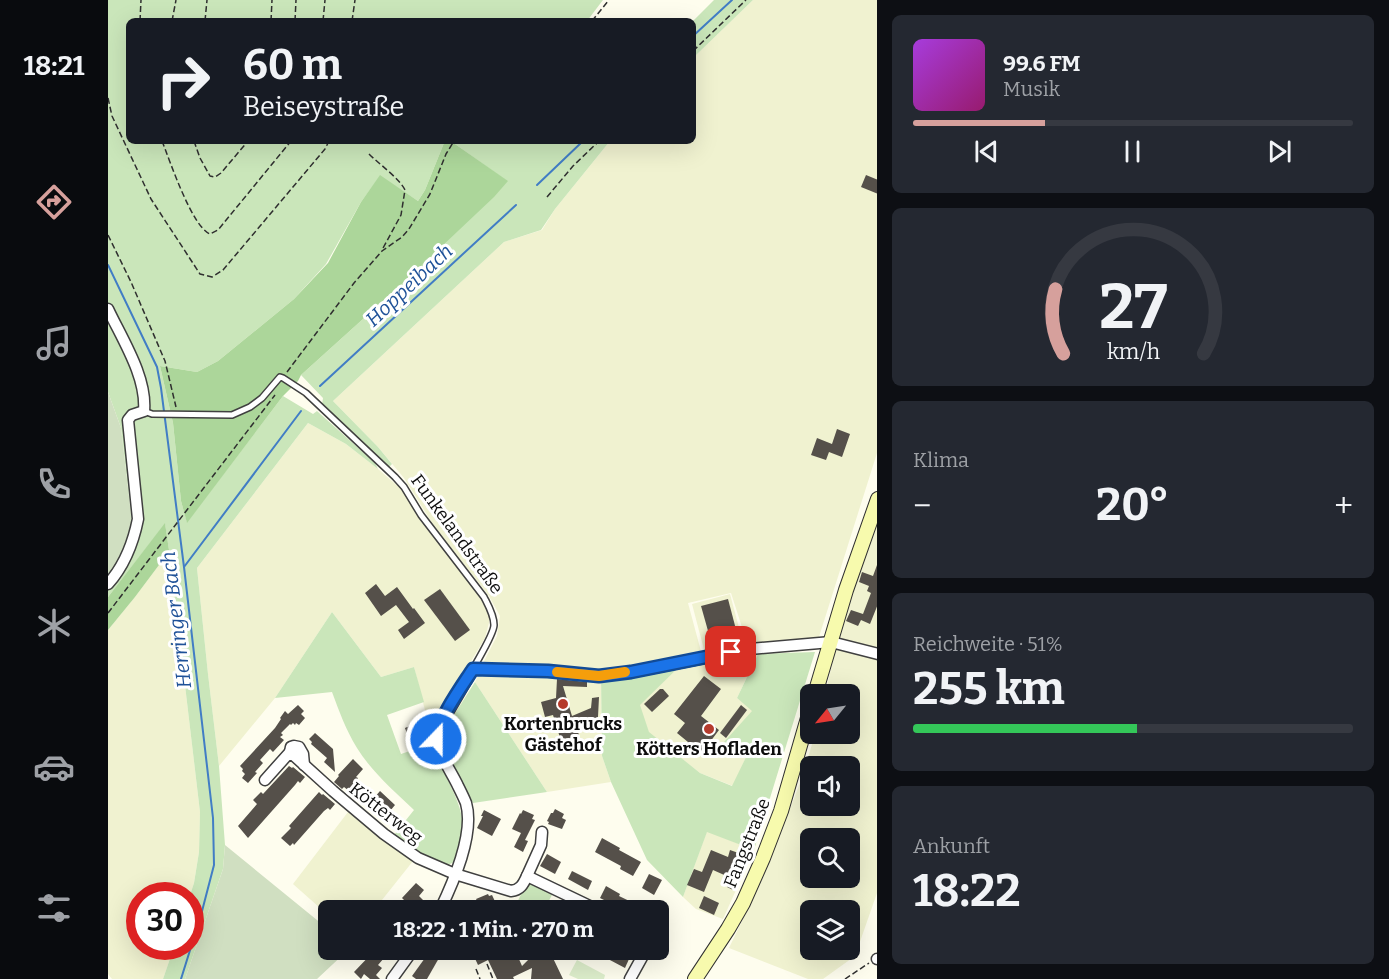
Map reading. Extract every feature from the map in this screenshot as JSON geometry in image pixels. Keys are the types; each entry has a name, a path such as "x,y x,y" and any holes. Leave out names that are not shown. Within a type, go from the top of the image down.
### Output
{"main road":[{"path":"818,684 846,590 877,502"},
{"name":"Fangstraße","path":"695,979 743,903 781,811 800,744"}],"street":[{"path":"108,309 141,381 144,404 148,413 132,414 128,420 138,519 127,558 108,584"},
{"path":"473,669 548,671 599,676 750,649 831,642 877,654"},
{"name":"Funkelandstraße","path":"444,900 462,855 468,819 466,804 436,739 437,731 473,669"},
{"name":"Kötterweg","path":"265,780 290,752 333,791 418,858 455,874 511,891 522,886 527,876"},
{"path":"542,832 541,845 527,876 577,900"},
{"path":"392,979 406,960"},
{"path":"630,979 640,960"}],"lane":[{"path":"148,413 232,415 256,403 279,377 285,379"},
{"name":"Funkelandstraße","path":"285,379 306,393 395,477 484,597 494,625 473,669"}],"path":[{"path":"140,18 141,0"},
{"path":"173,18 176,0"},
{"path":"205,18 207,0"},
{"path":"271,18 272,0"},
{"path":"295,18 296,0"},
{"path":"323,18 325,0"},
{"path":"352,18 355,0"},
{"path":"594,18 609,0"},
{"path":"696,48 746,0"},
{"path":"108,98 112,116 151,199 200,274 212,277 223,270 328,144"},
{"path":"163,144 193,215 205,232 210,234 218,230 289,144"},
{"path":"195,144 210,176 215,177 245,144"},
{"path":"382,250 402,237 417,218 452,144"},
{"path":"547,197 573,166 596,144"},
{"path":"108,613 188,510 354,283 382,250 401,215 405,190 399,181 369,154"},
{"path":"108,235 165,361 176,405 176,415"},
{"path":"845,979 877,959"},
{"path":"487,964 493,979"},
{"path":"476,969 480,979"}],"green space":[{"path":"108,0 603,0 589,18 126,18 126,144 444,144 425,190 418,201 380,176 361,202 326,264 294,299 218,361 197,372 160,366 173,423 181,501 187,522 283,396 313,414 317,411 375,463 378,469 346,444 308,423 197,568 219,766 225,845 223,869 204,924 204,882 194,882 199,852 200,812 165,524 108,597 108,577 132,522 121,428 108,392"},
{"path":"714,0 753,0 696,55 696,18"},
{"path":"753,0 877,0 877,453 819,637 748,646 731,593 688,603 702,655 598,673 482,665 497,636 500,616 489,596 434,526 404,478 378,447 333,401 504,242 542,230 555,209 608,144 696,144 696,55"},
{"path":"444,144 455,144 508,181 404,282 301,375 187,523 181,501 173,423 160,366 197,372 218,361 294,299 328,263 361,202 380,175 418,201 425,190"},
{"path":"455,144 608,144 541,230 504,242 333,401 378,447 392,464 389,467 322,405 323,398 301,375 404,282 507,181"},
{"path":"108,392 121,428 132,522 123,558 108,577"},
{"path":"308,423 346,444 400,488 491,615 485,638 430,730 414,667 381,677 332,612 275,698 219,766 197,568"},
{"path":"877,514 877,649 837,638"},
{"path":"165,523 169,550 108,630 108,597"},
{"path":"169,550 200,812 199,852 194,882 126,882 126,960 170,960 163,979 112,979 108,974 108,630"},
{"path":"730,594 746,654 758,654 737,698 753,711 725,743 748,753 733,786 700,773 649,733 639,705 680,666 707,661 692,604"},
{"path":"332,612 381,677 414,667 424,702 387,715 401,754 430,744 458,802 462,819 460,840 456,861 448,865 419,852 394,835 414,810 363,757 346,727 332,692 275,698"},
{"path":"836,648 877,657 877,893 860,942 860,900 800,900 800,960 849,960 823,979 808,979 729,948 763,877 800,783 800,816 860,816 860,756 808,756 812,744 860,744 860,684 827,684"},
{"path":"815,652 805,684 800,684 800,701 754,850 707,832 683,897 647,860 611,782 602,756 601,677 680,666 640,705 649,732 700,773 732,786 748,753 724,742 752,711 737,698 758,654"},
{"path":"480,672 601,677 602,756 611,782 547,792 475,682"},
{"path":"475,682 547,792 473,803 452,765 443,742 445,729"},
{"path":"348,812 413,861 382,900 318,900 318,906 293,884"},
{"path":"707,831 754,850 723,919 696,909 683,897"},
{"path":"225,845 318,921 318,960 337,960 317,979 185,979 192,960 204,960 204,924 223,869"},
{"path":"530,884 536,885 552,895 549,900 518,900 524,888"},
{"path":"170,960 192,960 185,979 163,979"},
{"path":"577,960 605,975 604,979 578,979 569,975"}],"building":[{"path":"866,175 877,180 877,194 861,187"},
{"path":"837,429 850,434 842,457 829,452 826,460 811,455 817,438 832,444"},
{"path":"877,565 877,606 870,624 861,620 858,626 846,621 851,610 863,614 871,593 867,591 869,586 859,582 862,572 873,576"},
{"path":"376,584 385,596 397,587 425,623 404,639 398,630 409,622 396,605 381,616 365,593"},
{"path":"440,589 470,630 455,641 424,600"},
{"path":"728,599 738,637 712,645 701,606"},
{"path":"704,676 721,689 701,716 719,730 701,754 677,733 685,723 674,714"},
{"path":"557,679 587,682 587,687 563,686 572,716 591,708 592,698 599,697 598,717 577,726 579,736 561,741 553,715 545,717 541,702 556,698"},
{"path":"660,689 663,689 669,696 652,712 644,704"},
{"path":"298,705 304,711 301,714 305,718 299,725 290,724 281,733 283,735 280,737 284,740 273,752 270,749 260,760 263,763 248,783 242,778 245,774 240,766 275,728 285,711 288,714"},
{"path":"741,705 747,710 726,738 720,733"},
{"path":"417,723 424,743 412,747 405,728"},
{"path":"315,733 333,749 335,772 324,762 327,758 311,744 309,739"},
{"path":"353,759 363,769 349,791 344,787 342,789 334,782"},
{"path":"289,766 305,777 300,783 298,781 248,838 238,826 257,804 253,800 261,792 263,794"},
{"path":"380,791 395,805 390,811 394,815 390,820 368,805"},
{"path":"319,792 335,804 330,810 328,808 324,811 294,845 293,843 290,846 281,838"},
{"path":"555,809 564,814 562,818 566,820 562,829 548,824 547,821"},
{"path":"484,810 501,819 492,836 477,828"},
{"path":"523,810 534,815 532,819 535,820 525,840 528,841 523,852 514,847 521,833 512,829"},
{"path":"602,838 641,862 633,876 620,869 621,866 595,852"},
{"path":"711,850 728,857 730,850 744,855 735,877 738,878 733,890 727,887 731,878 713,870 704,892 687,885 694,869 702,872"},
{"path":"547,854 561,862 555,874 540,866"},
{"path":"572,871 592,881 588,890 568,879"},
{"path":"649,874 662,880 654,895 642,888"},
{"path":"416,883 424,890 419,896 423,900 404,900 402,898"},
{"path":"606,886 627,900 604,900 600,898"},
{"path":"488,894 492,895 494,900 476,900"},
{"path":"704,896 719,903 714,915 699,908"},
{"path":"365,960 382,960 378,965 382,968 376,975 380,979 370,979 364,974 361,979 354,972"},
{"path":"424,960 438,960 427,979 416,979 412,976"},
{"path":"476,960 488,960 478,965"},
{"path":"488,960 519,960 522,966 528,960 554,960 563,979 531,979 532,968 513,977 514,979 497,979"},
{"path":"610,960 629,960 625,968"}],"waterway":[{"name":"Hoppeibach","path":"696,33 732,0"},
{"name":"Hoppeibach","path":"537,185 580,144"},
{"name":"Hoppeibach","path":"320,386 516,205"},
{"name":"Herringer Bach","path":"108,265 157,367 161,388 213,818 214,865 181,979"},
{"name":"Hoppeibach","path":"184,567 301,411"}],"slow traffic":[{"path":"557,672 599,676 625,672"}],"place":[{"name":"Kortenbrucks Gästehof","path":"563,704"},
{"name":"Kötters Hofladen","path":"709,729"}],"route":[{"path":"436,739 442,721 473,669 548,671 599,676 731,652"}]}
